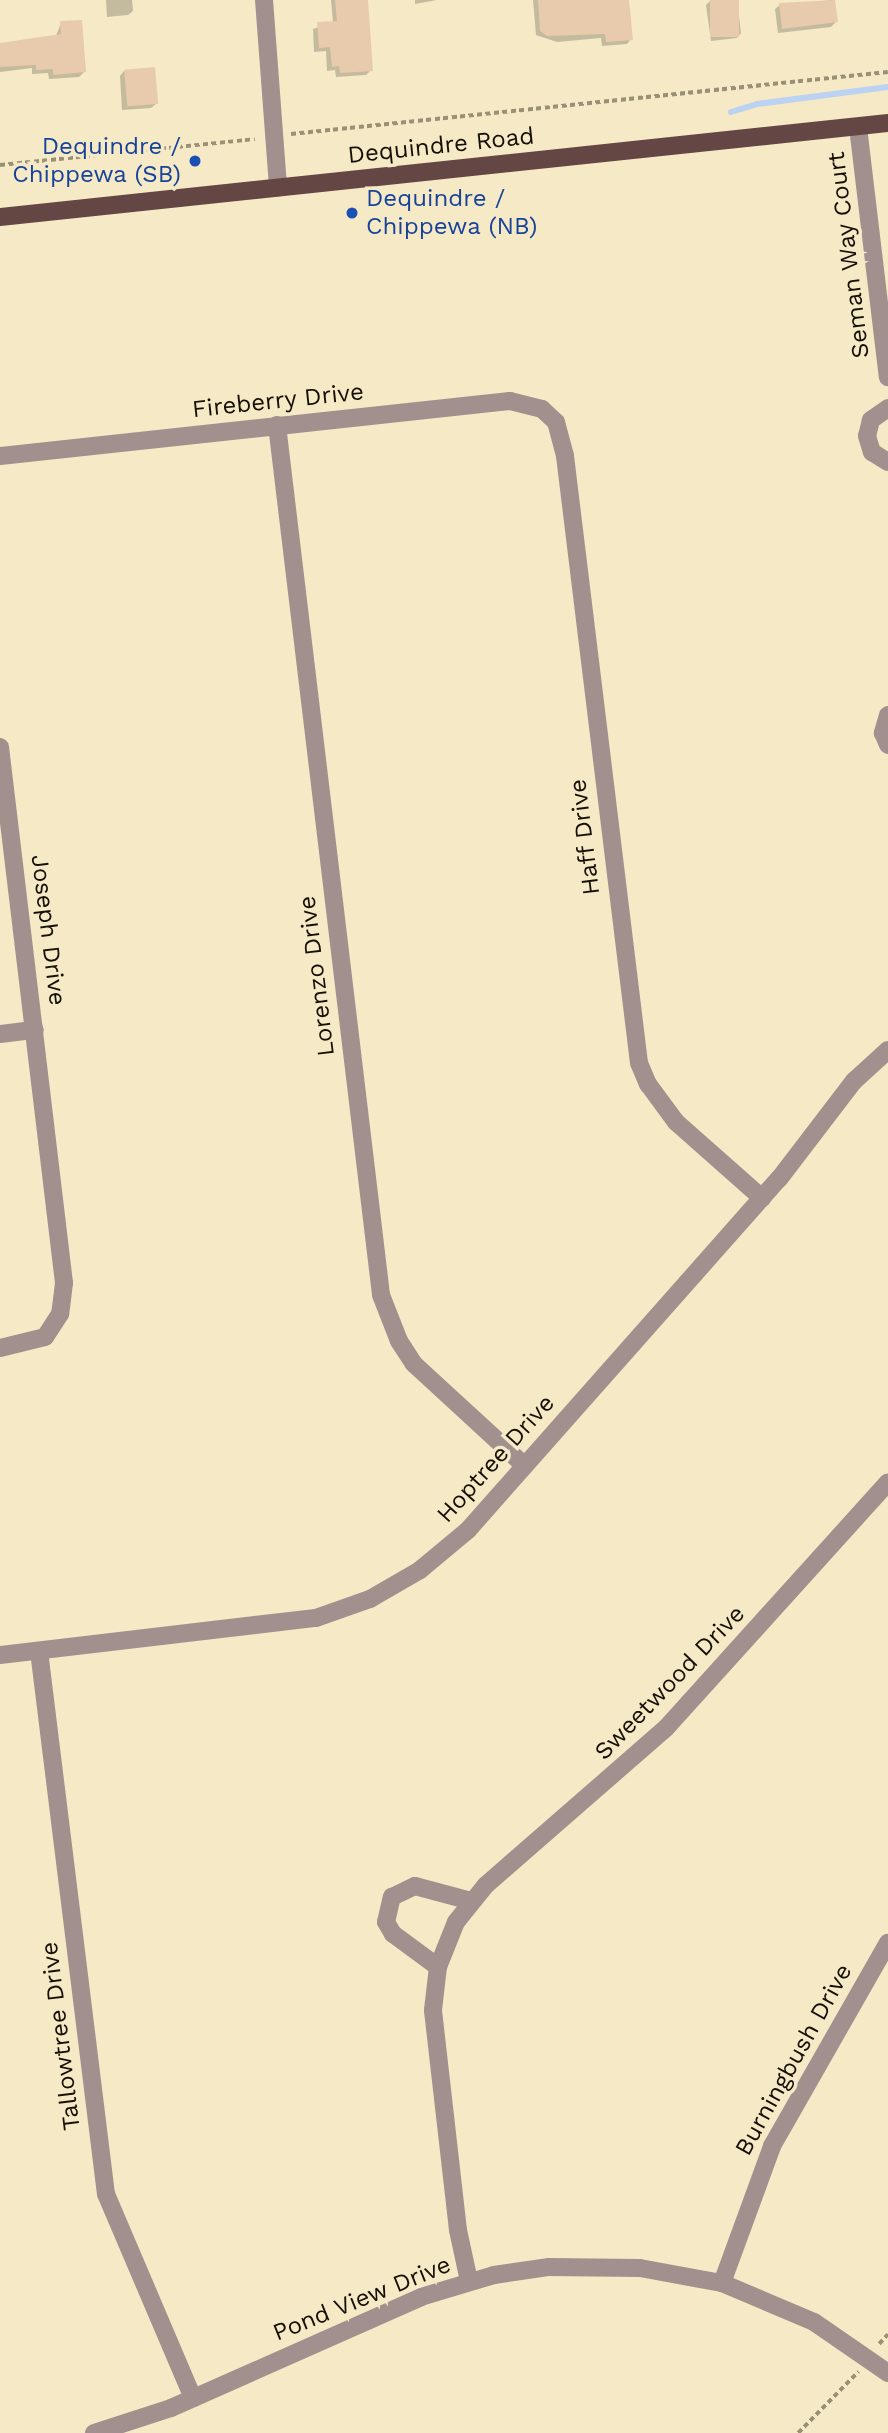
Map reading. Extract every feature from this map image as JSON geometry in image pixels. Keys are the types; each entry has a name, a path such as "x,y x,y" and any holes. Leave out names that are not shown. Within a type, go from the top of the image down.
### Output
{"main road":[{"name":"Dequindre Road","path":"0,217 888,123"}],"street":[{"path":"264,0 278,187"},
{"name":"Seman Way Court","path":"859,127 888,377"},
{"name":"Fireberry Drive","path":"0,456 510,401 542,409 556,422"},
{"path":"888,408 871,420 867,436 872,452 888,462"},
{"name":"Haff Drive","path":"556,422 565,456 639,1063 648,1084 676,1122 762,1198"},
{"name":"Lorenzo Drive","path":"277,425 382,1295 399,1341 414,1364 524,1465"},
{"path":"888,715 883,733 888,745"},
{"name":"Joseph Drive","path":"0,747 64,1283 54,1327 32,1343 0,1348"},
{"path":"0,1034 35,1030"},
{"name":"Hoptree Drive","path":"0,1655 287,1623 343,1610 392,1587 446,1550 762,1198 854,1081 888,1050"},
{"name":"Sweetwood Drive","path":"469,2281 433,2010 438,1967 456,1922 471,1901 640,1754 888,1482"},
{"name":"Tallowtree Drive","path":"39,1651 106,2194 193,2398"},
{"path":"438,1967 393,1934 386,1922 391,1897 415,1886 471,1901"},
{"name":"Burningbush Drive","path":"722,2283 772,2146 888,1943"},
{"name":"Pond View Drive","path":"94,2433 193,2398 391,2308 469,2281 522,2270 578,2266 650,2269 722,2283 814,2322 888,2373"}],"path":[{"path":"288,135 888,72"},
{"path":"0,165 257,138"},
{"path":"798,2433 888,2334"}],"building":[{"path":"335,0 368,0 373,71 340,73 339,66 332,67 330,47 319,48 317,22 337,21"},
{"path":"538,0 629,0 633,40 606,42 605,34 547,36 540,31"},
{"path":"710,0 739,0 739,37 710,37"},
{"path":"835,0 838,22 782,29 779,3"},
{"path":"82,20 86,72 53,75 53,69 36,70 36,65 0,67 0,43 61,34 60,21"},
{"path":"155,67 158,104 127,107 124,70"}],"waterway":[{"path":"731,112 757,104 888,87"}],"place":[{"name":"Dequindre / Chippewa (SB)","path":"195,161"},
{"name":"Dequindre / Chippewa (NB)","path":"352,213"}]}
